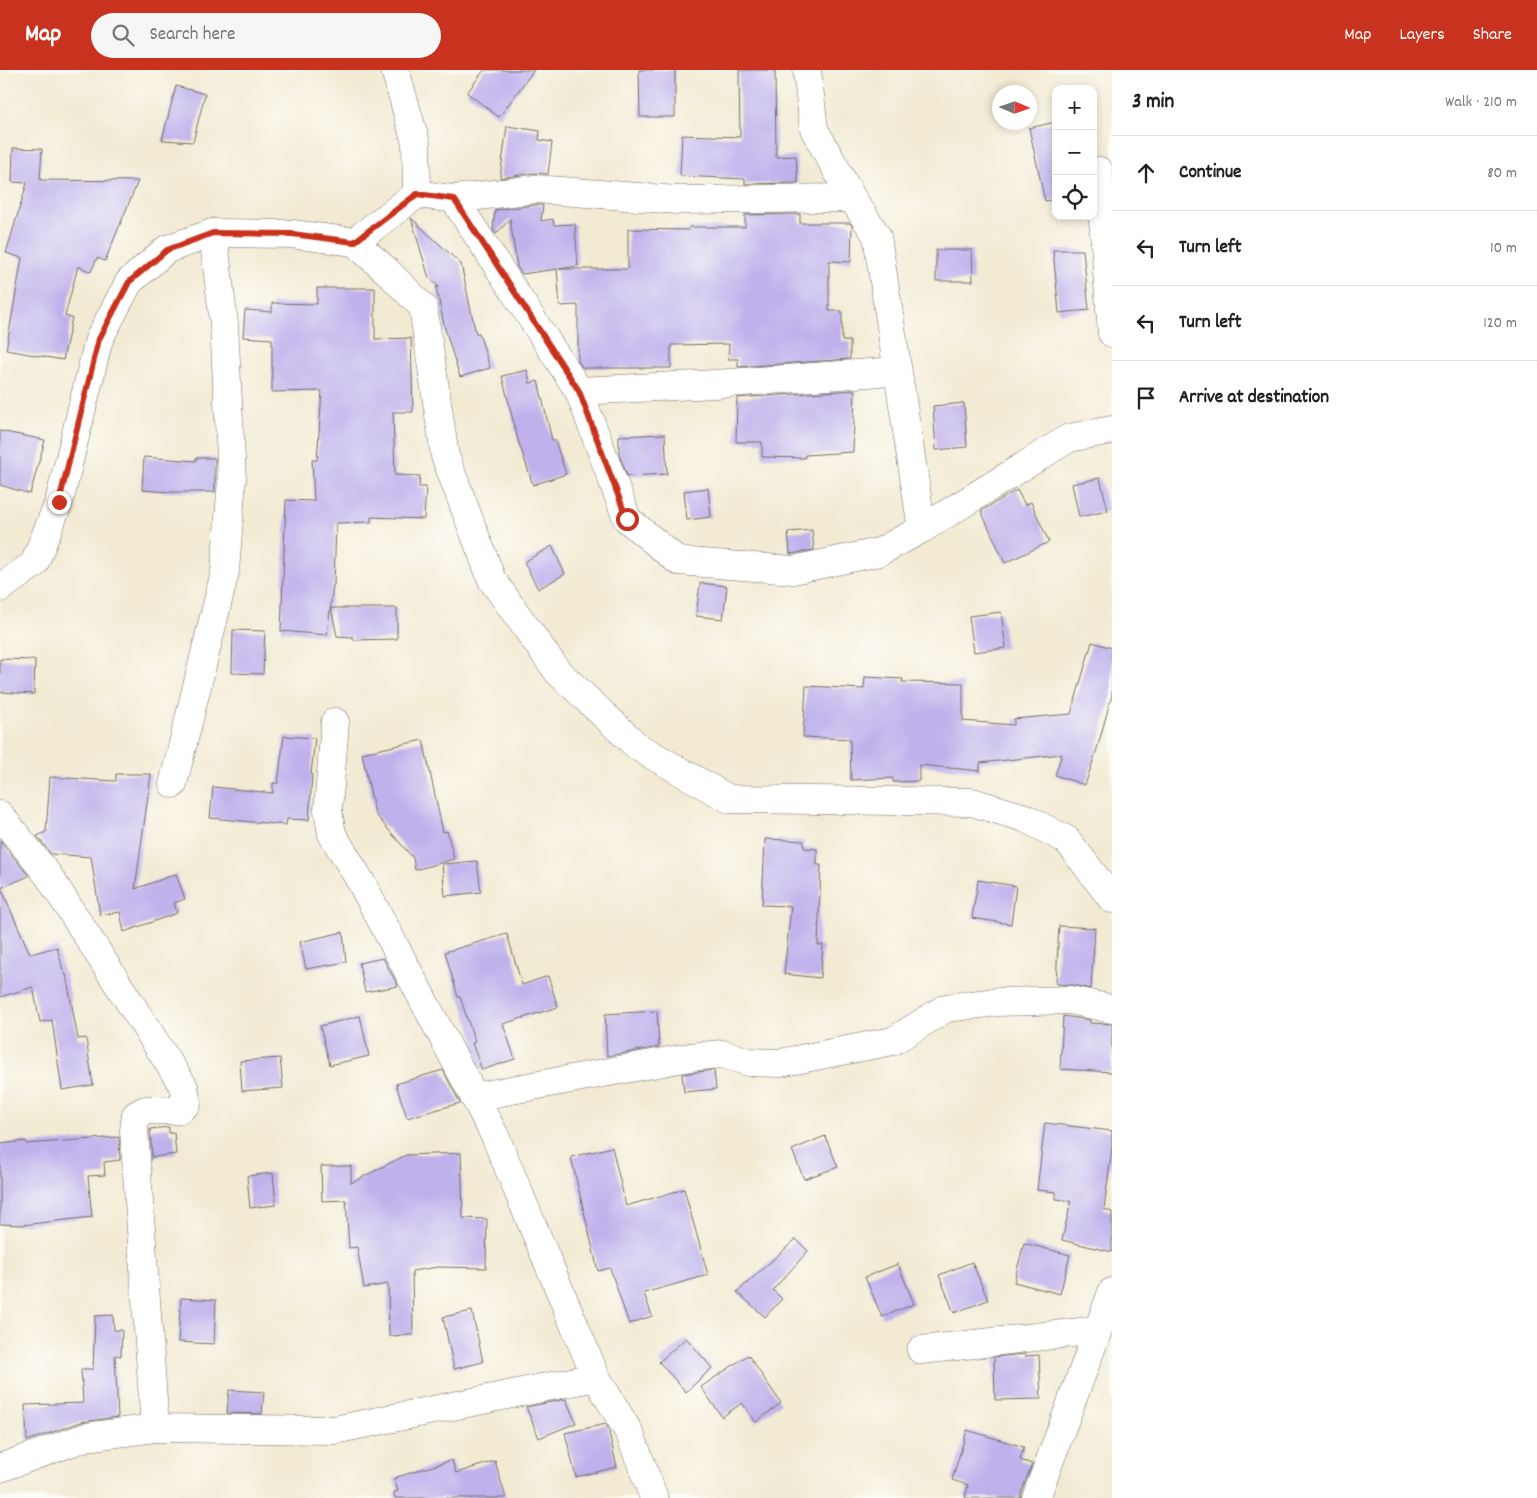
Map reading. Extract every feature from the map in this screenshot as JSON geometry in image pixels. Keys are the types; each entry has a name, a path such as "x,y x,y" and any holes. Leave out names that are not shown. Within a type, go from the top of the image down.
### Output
{"street":[{"path":"395,70 416,143 417,194"},
{"path":"807,70 814,129 852,198 877,236 922,529"},
{"path":"1099,171 1112,333"},
{"path":"354,242 417,194 454,199 535,188 677,200 852,198"},
{"path":"454,199 579,391 627,519 678,561 793,570 879,552 922,529 1069,438 1112,430"},
{"path":"173,784 225,572 232,478 224,324 213,233"},
{"path":"0,588 34,564 59,502 99,339 129,282 167,250 213,233 292,234 354,242 387,271 422,307 445,456 492,580 558,672 638,747 729,799 972,802 1025,818 1067,840 1112,899"},
{"path":"579,391 897,371"},
{"path":"335,722 328,810 332,834 361,882 495,1136 596,1377 630,1434 654,1498"},
{"path":"0,815 48,875 184,1088 187,1103 179,1110 145,1110 136,1115 134,1130 155,1428"},
{"path":"474,1097 690,1057 723,1054 748,1062 780,1063 893,1041 946,1008 997,1002 1070,1000 1112,1009"},
{"path":"1036,1498 1112,1292"},
{"path":"921,1350 1098,1330"},
{"path":"0,1468 86,1438 155,1428 334,1430 596,1377"}],"building":[{"path":"484,70 534,70 499,117 467,93"},
{"path":"639,70 675,70 675,117 640,117"},
{"path":"739,70 775,70 776,157 796,156 798,183 745,184 745,179 680,176 682,135 740,137"},
{"path":"176,86 205,94 193,142 162,140"},
{"path":"1052,123 1052,200 1045,201 1029,130 1037,130 1037,126"},
{"path":"507,126 540,131 539,140 552,142 548,174 533,173 500,178"},
{"path":"13,148 42,149 40,180 138,181 105,261 97,258 91,272 78,266 65,316 72,318 63,360 6,350 22,258 6,253 27,183 12,182"},
{"path":"543,205 541,221 553,219 554,225 575,224 578,266 559,269 628,269 628,229 689,230 689,227 745,227 745,215 800,214 800,223 850,223 852,226 851,262 829,261 829,311 842,311 842,341 850,341 850,359 738,367 738,359 728,359 729,344 671,345 671,368 583,368 578,361 578,305 560,306 557,269 522,274 517,267 510,219 496,234 493,230 495,210"},
{"path":"411,218 461,264 476,334 479,333 490,368 460,377 445,329 436,287 439,287 429,278"},
{"path":"936,250 972,250 973,281 936,281"},
{"path":"1053,250 1083,250 1089,310 1059,313"},
{"path":"317,288 375,288 375,339 411,338 413,412 393,412 395,475 420,476 419,487 426,487 424,519 371,517 371,522 336,523 334,585 327,635 281,631 286,500 314,501 312,460 317,460 322,391 272,392 272,339 243,337 245,310 272,312 272,303 317,304"},
{"path":"527,370 530,383 538,381 552,440 555,440 566,474 533,485 518,440 502,376"},
{"path":"855,390 853,452 805,455 805,458 762,457 762,442 736,442 737,398"},
{"path":"964,403 967,447 936,450 933,406"},
{"path":"0,431 45,440 30,494 0,485"},
{"path":"665,434 667,474 627,476 619,454 619,436"},
{"path":"144,457 196,461 196,458 215,458 215,492 142,490"},
{"path":"1100,478 1108,511 1079,517 1072,484"},
{"path":"708,488 711,517 687,520 684,491"},
{"path":"1017,490 1025,505 1031,502 1049,542 1005,563 981,511"},
{"path":"812,530 814,550 790,554 788,532"},
{"path":"552,546 565,574 538,589 524,562"},
{"path":"700,583 727,586 723,619 696,616"},
{"path":"331,608 397,608 397,639 353,640 353,637 337,636"},
{"path":"1001,612 1006,648 974,652 969,616"},
{"path":"233,630 265,631 263,674 232,673"},
{"path":"1092,642 1112,648 1112,695 1085,785 1055,775 1062,754 980,763 980,771 919,765 919,781 893,782 893,778 851,780 850,739 803,737 806,686 864,689 865,677 903,679 902,682 963,683 963,721 1014,725 1014,719 1071,714"},
{"path":"0,659 35,660 34,694 0,692"},
{"path":"284,736 315,738 309,820 287,819 286,825 210,818 213,787 273,793 273,783 278,783"},
{"path":"423,740 443,832 447,831 454,859 415,870 413,858 375,814 362,753"},
{"path":"116,774 151,774 135,889 176,874 185,899 174,903 177,913 124,932 120,912 100,915 91,857 51,854 37,836 46,832 50,777 116,781"},
{"path":"765,839 804,841 804,848 817,849 817,865 821,865 818,945 823,945 820,978 784,974 791,906 762,905"},
{"path":"0,840 29,876 1,888 30,954 57,947 64,974 66,974 78,1039 86,1038 93,1085 62,1090 52,1020 40,1022 33,987 0,997"},
{"path":"477,861 481,892 445,896 442,864"},
{"path":"978,880 1016,886 1011,924 972,918"},
{"path":"1059,926 1095,928 1091,989 1056,984"},
{"path":"343,932 346,962 306,969 300,942"},
{"path":"507,934 522,985 548,976 558,1007 503,1024 515,1059 482,1070 472,1043 475,1042 460,997 458,997 445,952"},
{"path":"383,958 398,986 365,992 359,963"},
{"path":"657,1011 659,1047 607,1056 605,1014"},
{"path":"360,1016 369,1056 330,1065 320,1026"},
{"path":"1063,1016 1090,1020 1090,1023 1112,1024 1112,1072 1060,1069"},
{"path":"280,1058 283,1088 242,1091 240,1061"},
{"path":"443,1070 460,1103 407,1118 396,1084"},
{"path":"714,1070 716,1089 684,1092 682,1074"},
{"path":"1045,1123 1112,1131 1112,1148 1104,1209 1112,1212 1112,1252 1062,1240 1071,1201 1056,1199 1056,1192 1037,1190"},
{"path":"169,1127 169,1133 174,1133 176,1154 152,1157 150,1129"},
{"path":"825,1136 838,1167 804,1179 792,1150"},
{"path":"119,1137 120,1160 104,1162 105,1175 88,1176 92,1217 22,1225 0,1224 0,1144 26,1141 26,1144"},
{"path":"612,1147 626,1206 684,1189 708,1275 644,1293 652,1316 629,1324 610,1268 598,1271 571,1157"},
{"path":"461,1153 463,1218 487,1219 486,1268 438,1267 412,1271 413,1335 389,1336 388,1284 364,1288 357,1247 349,1248 346,1200 322,1201 321,1166 351,1166 351,1183 406,1155"},
{"path":"273,1173 276,1205 250,1208 247,1176"},
{"path":"796,1239 808,1251 773,1290 782,1299 765,1317 737,1292"},
{"path":"1024,1243 1070,1255 1060,1294 1014,1282"},
{"path":"972,1262 988,1300 954,1313 939,1275"},
{"path":"898,1264 914,1304 882,1317 865,1277"},
{"path":"181,1298 216,1300 214,1344 178,1342"},
{"path":"472,1311 483,1362 454,1369 443,1317"},
{"path":"113,1315 114,1330 122,1330 121,1356 115,1355 118,1417 81,1422 27,1441 25,1405 83,1403 81,1369 93,1369 95,1316"},
{"path":"686,1338 712,1368 686,1392 659,1362"},
{"path":"1025,1354 1025,1356 1039,1355 1041,1399 995,1400 994,1357"},
{"path":"748,1355 781,1403 756,1422 742,1403 722,1417 701,1387"},
{"path":"229,1390 264,1392 262,1414 227,1413"},
{"path":"566,1399 576,1423 539,1438 526,1407"},
{"path":"606,1424 617,1467 576,1477 565,1433"},
{"path":"967,1430 1024,1447 1020,1460 1032,1464 1021,1493 1021,1498 965,1498 968,1485 952,1480"},
{"path":"452,1460 456,1473 495,1461 506,1498 395,1498 394,1492 398,1491 394,1478"}],"route":[{"path":"59,502 99,339 129,282 167,250 213,233 292,234 354,242 417,194 454,199 579,391 627,519"}]}
